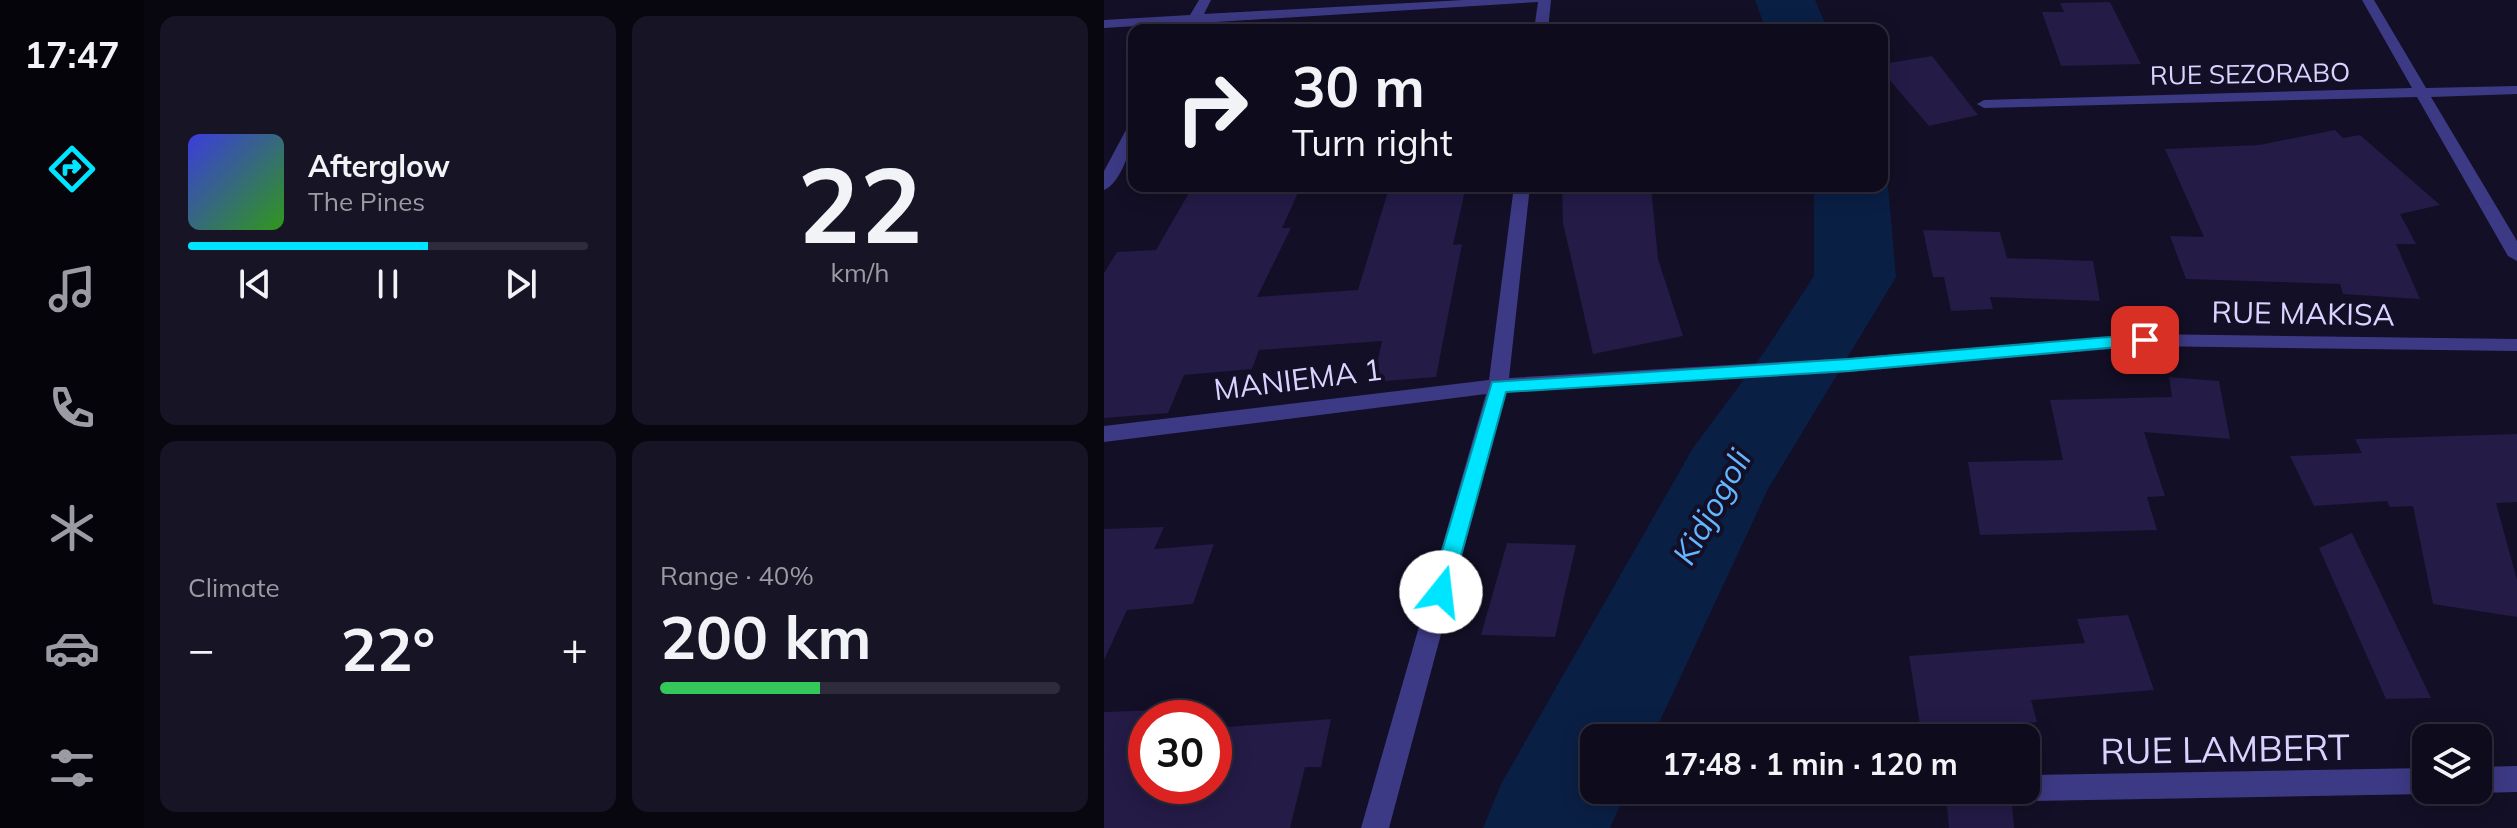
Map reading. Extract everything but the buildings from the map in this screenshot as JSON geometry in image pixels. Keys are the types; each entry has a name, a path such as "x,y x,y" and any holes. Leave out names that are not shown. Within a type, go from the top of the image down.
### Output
{"street":[{"path":"1192,24 1205,0"},
{"path":"1205,24 1533,0"},
{"path":"1542,24 1545,0"},
{"path":"2368,0 2517,256"},
{"path":"1104,24 1128,24"},
{"name":"RUE SEZORABO","path":"1984,104 2517,90"},
{"path":"1104,185 1128,141"},
{"path":"1375,828 1498,386 1521,192"},
{"name":"RUE MAKISA","path":"1768,369 2145,340 2517,345"},
{"name":"MANIEMA 1","path":"1104,434 1498,386 1768,369"},
{"path":"2492,780 2517,779"},
{"name":"RUE LAMBERT","path":"2040,788 2412,781"}],"waterway":[{"name":"Kidjogoli","path":"1785,0 1795,24"},
{"name":"Kidjogoli","path":"1545,828 1727,474 1796,373 1855,277 1851,192"}],"route":[{"path":"1441,592 1498,386 1849,365 2145,340"}]}
